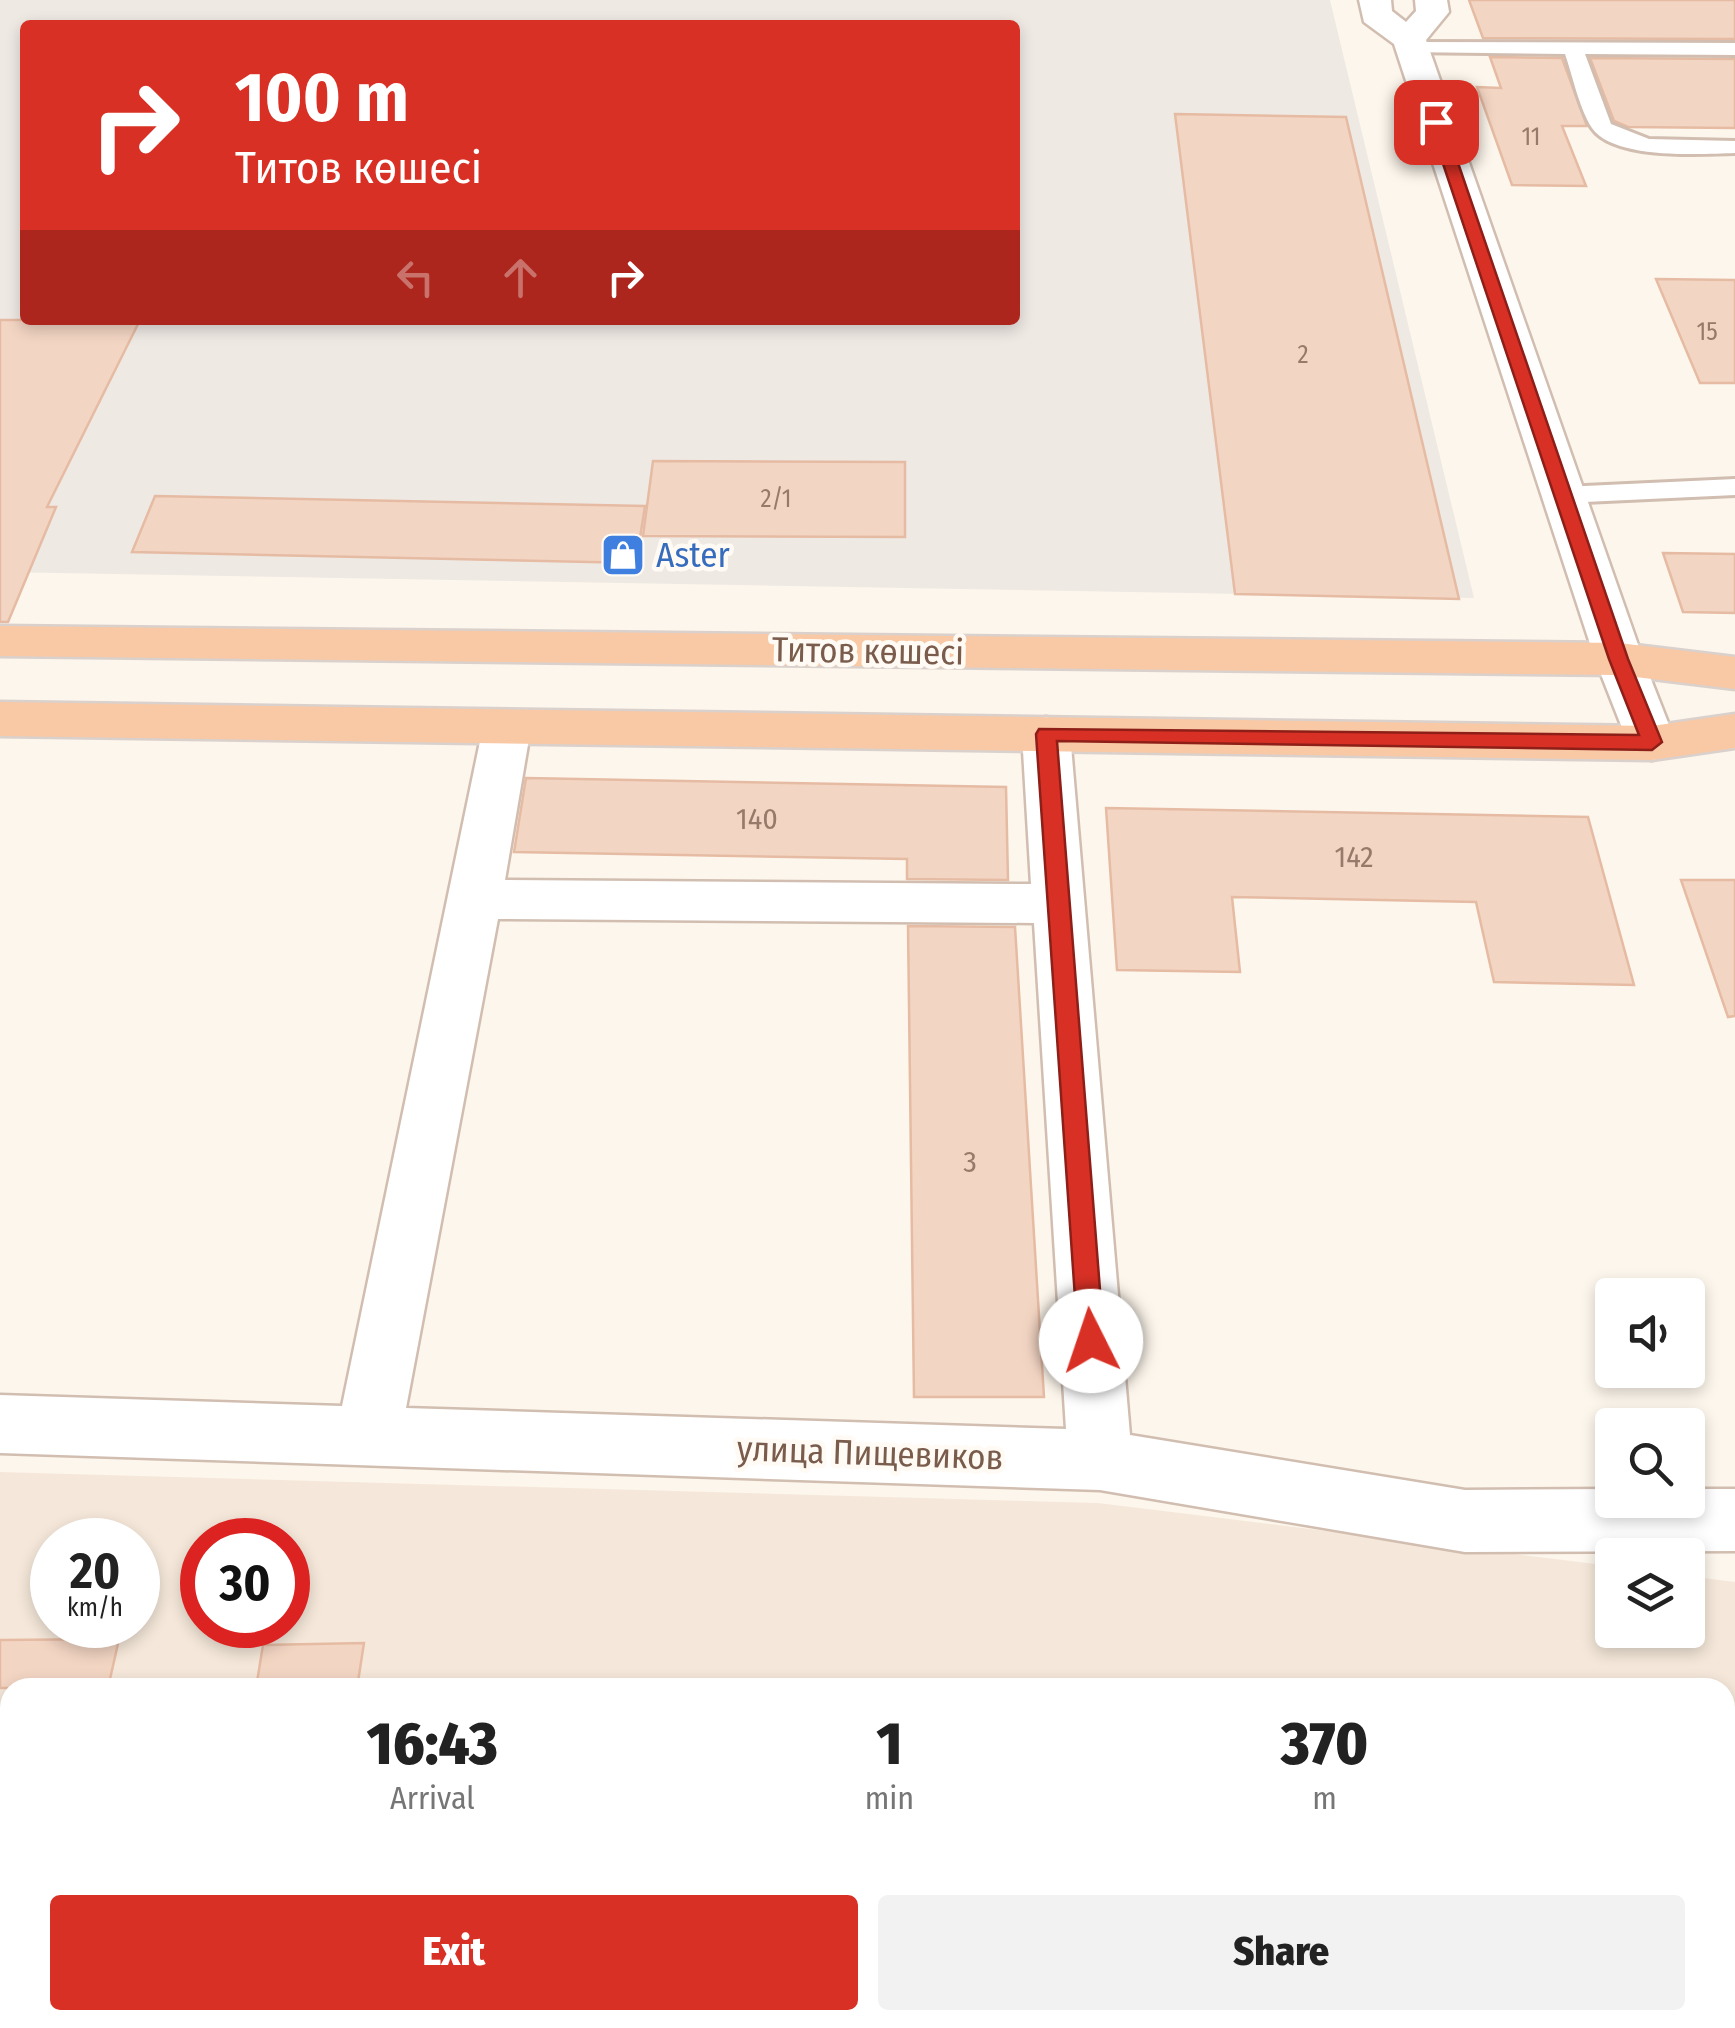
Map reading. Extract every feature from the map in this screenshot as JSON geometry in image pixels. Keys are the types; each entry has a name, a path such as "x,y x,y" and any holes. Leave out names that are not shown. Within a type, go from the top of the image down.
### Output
{"highway":[{"name":"Титов көшесі","path":"0,641 1618,659 1735,673"},
{"path":"0,719 1652,742 1735,732"}],"street":[{"path":"1374,0 1376,16 1410,43 1618,659 1652,742"},
{"path":"1410,43 1433,12 1431,0"},
{"path":"368,1436 507,728"},
{"path":"1046,734 1100,1460"},
{"path":"476,899 1059,904"},
{"name":"улица Пищевиков","path":"0,1424 1100,1460 1465,1521 1735,1520"}],"lane":[{"path":"1410,43 1735,49"},
{"path":"1572,46 1602,127 1614,135 1636,144 1735,147"},
{"path":"1563,494 1735,487"}],"shaded area":[{"path":"0,0 1330,0 1474,598 0,572"},
{"path":"0,1472 1098,1503 1595,1564 1595,1648 1705,1648 1705,1578 1735,1582 1735,1678 0,1678"}],"building":[{"path":"1469,0 1735,0 1735,39 1483,38"},
{"path":"1490,57 1562,58 1587,126 1562,126 1586,186 1512,185 1477,87 1501,88"},
{"path":"1590,58 1735,59 1735,128 1628,127 1614,121"},
{"path":"1175,114 1346,117 1459,599 1235,594"},
{"path":"1656,279 1735,280 1735,383 1700,383"},
{"path":"0,320 20,320 20,325 138,325 47,507 56,507 8,622 0,622"},
{"path":"653,461 905,462 905,537 643,536"},
{"path":"155,496 645,506 636,563 132,552"},
{"path":"1663,553 1735,554 1735,613 1683,612"},
{"path":"526,778 1006,787 1008,880 907,879 907,859 514,852"},
{"path":"1106,808 1588,817 1634,985 1494,982 1476,902 1232,897 1240,972 1117,970"},
{"path":"1681,880 1735,880 1735,1016 1728,1017"},
{"path":"908,926 1015,927 1044,1397 914,1397"},
{"path":"0,1640 30,1640 30,1648 117,1648 110,1678 0,1678"},
{"path":"364,1643 359,1678 258,1678 263,1648"}],"place":[{"name":"Aster","path":"623,555"}],"route":[{"path":"1091,1341 1046,734 1652,742 1618,659 1436,122"}]}
